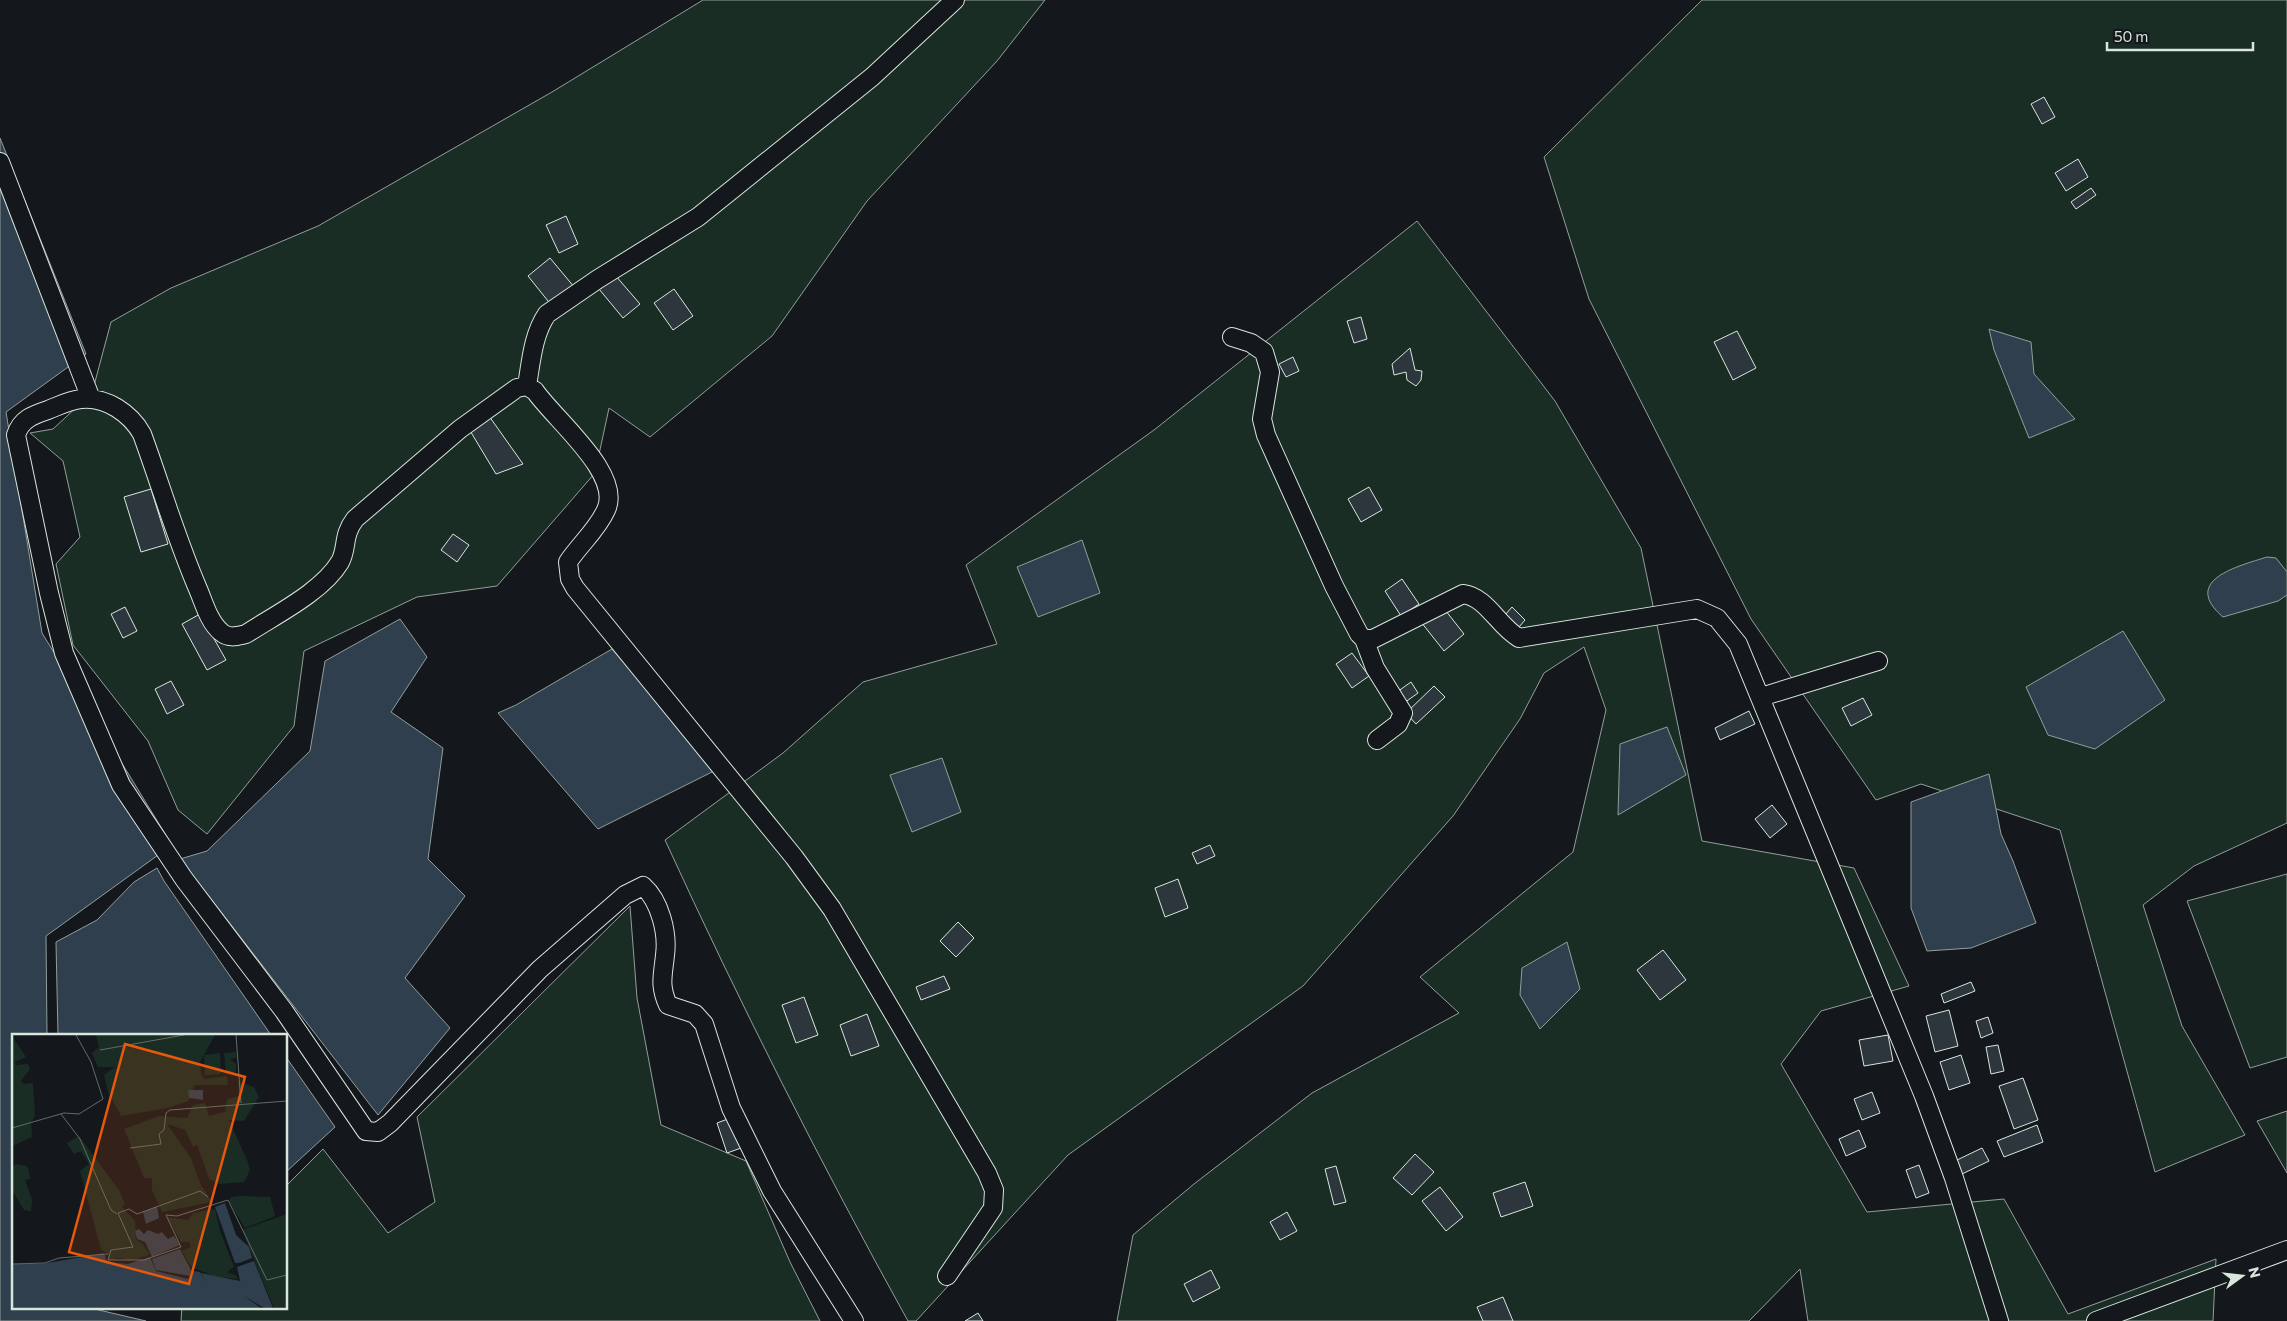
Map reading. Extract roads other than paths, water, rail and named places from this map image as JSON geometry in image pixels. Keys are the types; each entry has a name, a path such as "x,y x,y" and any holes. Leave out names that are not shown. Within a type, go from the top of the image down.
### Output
{"street":[{"path":"527,386 533,351 542,321 547,314 598,279 698,217 872,77 956,0"},
{"path":"0,162 92,399"},
{"path":"1232,337 1251,343 1264,352 1270,372 1262,419 1266,435 1334,586 1359,634 1364,639 1375,668 1403,713 1398,724 1377,740"},
{"path":"854,1321 772,1191 731,1108 704,1024 695,1014 668,1005 661,982 665,954 663,930 658,908 643,886 625,895 540,969 390,1123 378,1132 372,1132 362,1126 284,1011 184,879 121,784 64,653 49,593 16,435 24,421 33,415 76,400 92,399 104,401 136,423 142,434 187,563 203,602 217,628 227,637 234,637 246,634 313,590 331,574 341,560 345,534 355,520 460,429 513,390 527,386 535,391 600,467 610,491 609,503 599,524 568,562 570,579 575,588 794,857 832,909 987,1173 994,1190 993,1208 946,1276"},
{"path":"1364,639 1373,639 1463,594 1474,596 1510,633 1519,638 1697,609 1717,618 1738,644 1761,697 1924,1096 1954,1178 1999,1321"},
{"path":"1761,697 1878,661"},
{"path":"2096,1321 2287,1250"}],"water":[{"path":"0,138 86,354 6,412 42,633 172,845 46,936 47,1034 12,1034 12,1308 90,1308 146,1321 0,1321"},
{"path":"1989,329 2031,342 2034,374 2075,419 2029,438 1994,350"},
{"path":"1082,540 1100,593 1038,617 1017,567"},
{"path":"2267,557 2276,558 2287,572 2287,595 2278,601 2223,617 2211,604 2208,593 2211,584 2218,576 2229,570"},
{"path":"400,619 427,657 391,712 443,748 428,859 465,896 405,978 450,1028 378,1115 180,859 207,851 310,751 325,661"},
{"path":"2123,631 2165,700 2095,749 2048,735 2026,687"},
{"path":"612,649 716,770 598,829 498,713 516,705"},
{"path":"1667,727 1686,775 1618,815 1620,744"},
{"path":"942,758 961,812 912,832 890,775"},
{"path":"1989,774 2001,834 2036,923 1971,948 1927,951 1911,908 1911,802"},
{"path":"157,868 164,881 270,1034 58,1034 56,942 97,920 134,882"},
{"path":"1567,942 1580,989 1540,1029 1520,995 1522,968"},
{"path":"288,1060 335,1127 288,1170"}]}
